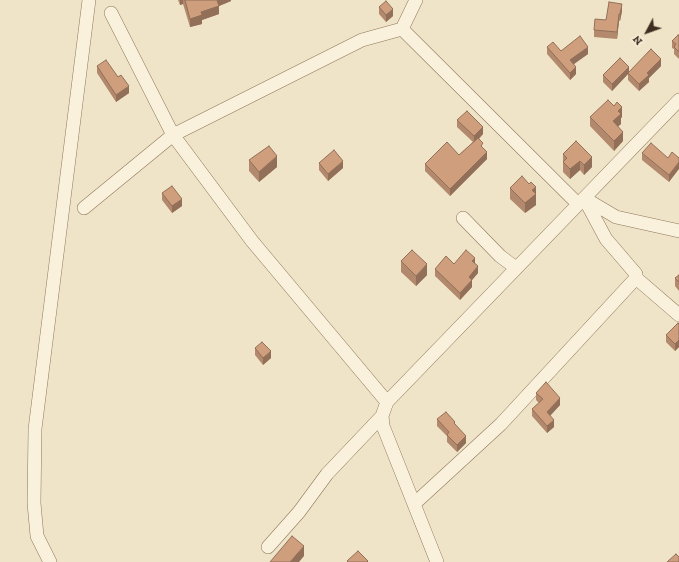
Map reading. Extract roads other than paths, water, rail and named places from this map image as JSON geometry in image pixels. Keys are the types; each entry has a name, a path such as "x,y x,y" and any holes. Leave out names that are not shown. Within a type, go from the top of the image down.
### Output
{"street":[{"path":"50,562 37,536 34,503 35,429 89,0"},
{"path":"84,208 172,135 362,40 402,29 416,0"},
{"path":"111,13 172,135 252,241 387,402"},
{"path":"402,29 581,201 606,239 636,274 636,278 679,315"},
{"path":"268,547 299,512 327,474 382,416 387,402 679,100"},
{"path":"581,201 616,217 679,231"},
{"path":"463,218 500,256 516,268"},
{"path":"414,504 501,424 636,278"},
{"path":"382,416 383,426 437,562"}]}
